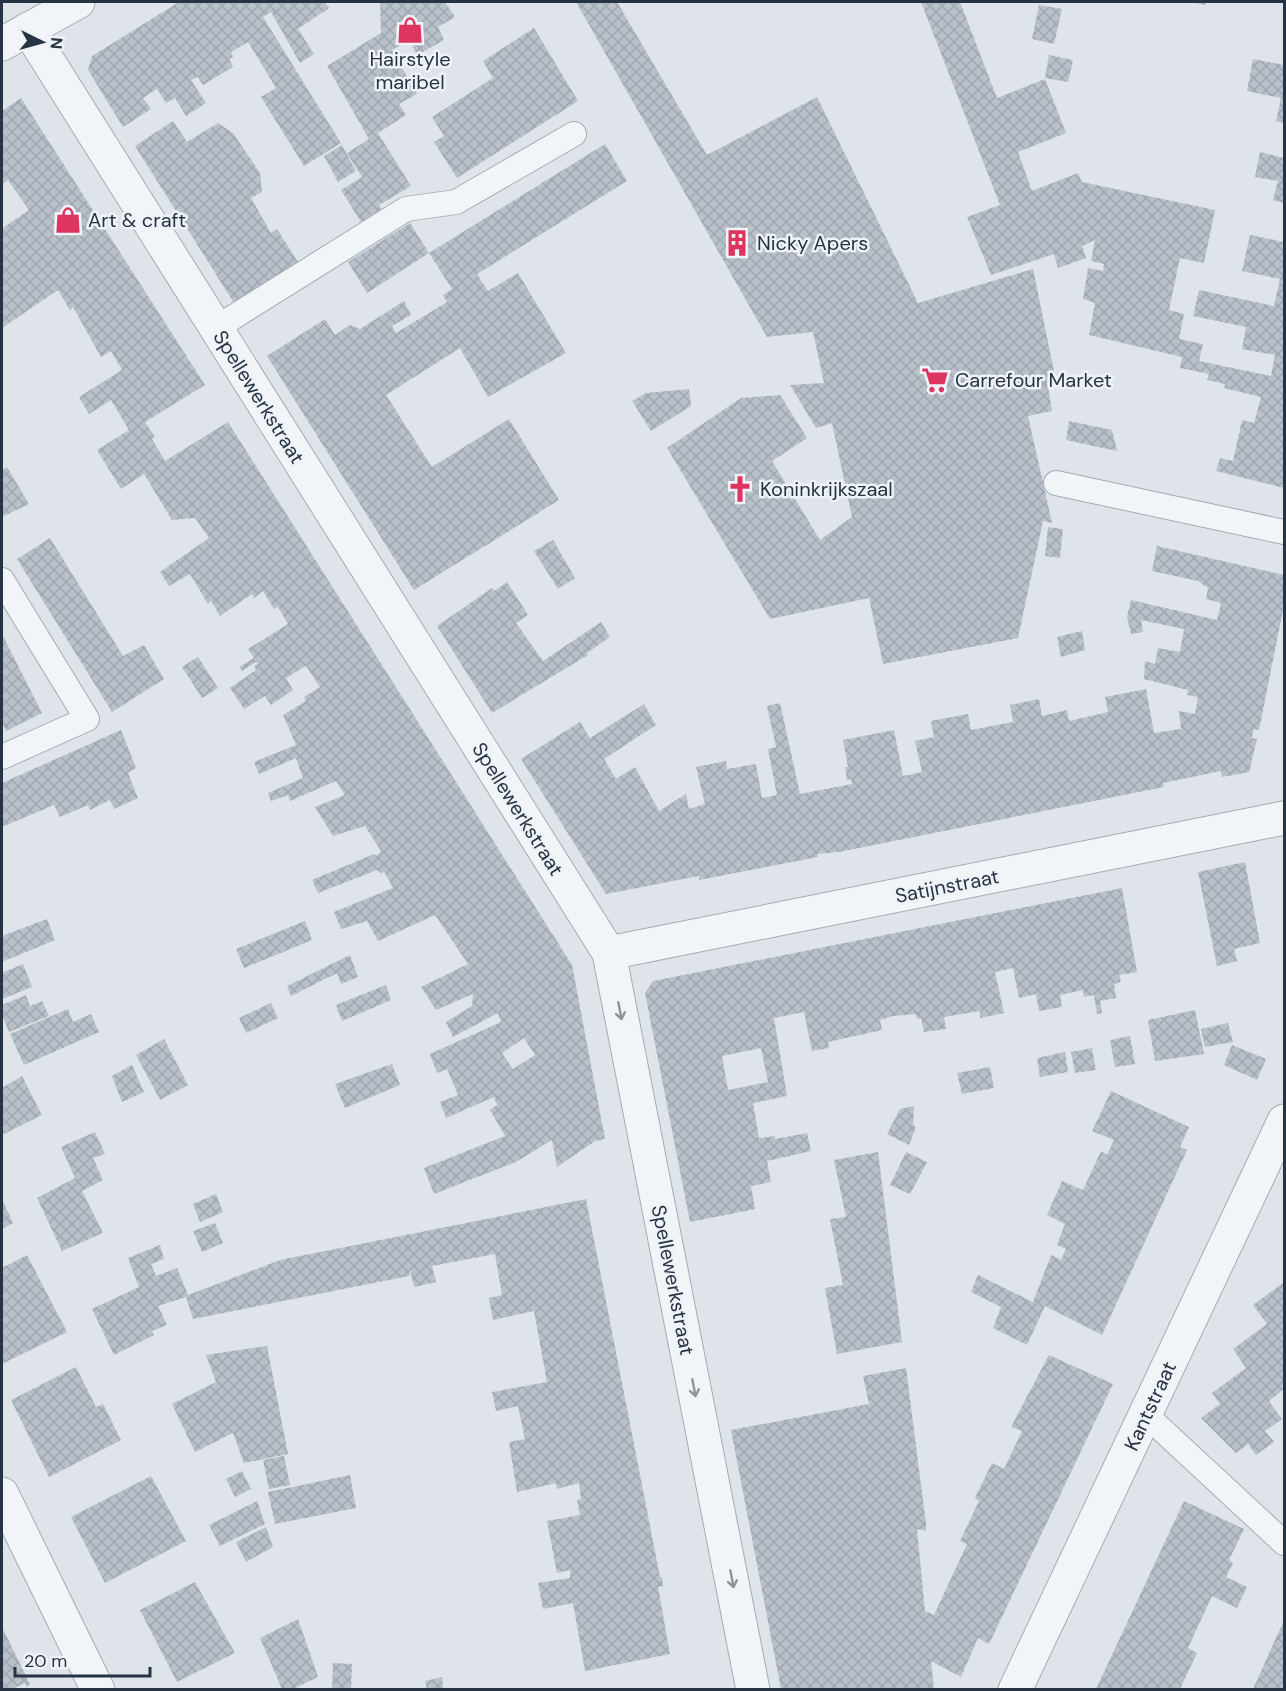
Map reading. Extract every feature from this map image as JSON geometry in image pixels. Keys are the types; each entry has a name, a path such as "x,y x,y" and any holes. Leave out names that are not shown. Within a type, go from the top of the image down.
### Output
{"street":[{"path":"14,36 78,2"},
{"name":"Spellewerkstraat","path":"14,36 216,328 609,953 753,1689"},
{"name":"Satijnstraat","path":"609,953 1284,818"},
{"name":"Kantstraat","path":"1015,1689 1284,1121"},
{"path":"2,1494 99,1689"}],"lane":[{"path":"216,328 406,209 456,201 574,134"},
{"path":"1056,483 1284,532"},
{"path":"2,580 87,719 2,757"},
{"path":"1146,1414 1284,1543"}],"building":[{"path":"179,2 325,2 329,8 298,29 314,54 300,63 271,12 263,17 341,143 304,166 261,97 276,88 248,42 231,52 233,57 229,59 233,67 203,85 198,77 191,80 206,103 186,116 175,98 166,103 157,89 143,98 151,109 123,127 88,70 92,56"},
{"path":"380,2 445,2 455,17 438,27 444,40 417,55 409,40 392,50 417,94 399,104 406,115 378,133 411,186 379,205 381,209 361,222 341,190 362,177 347,153 369,139 327,66 381,33"},
{"name":"Carrefour Market","path":"576,2 617,2 707,155 817,97 918,303 1033,269 1056,381 1047,380 1052,411 1028,416 1052,523 1043,521 1018,638 883,664 869,598 770,619 667,448 741,398 780,395 807,438 772,461 820,540 852,517 832,423 816,428 790,385 824,383 813,332 767,337"},
{"path":"921,2 960,2 997,98 1045,79 1066,133 1018,152 1032,191 1078,173 1082,182 1215,210 1204,263 1180,258 1169,310 1184,314 1179,339 1203,344 1199,361 1271,376 1275,355 1242,349 1246,327 1193,316 1199,290 1274,306 1280,279 1242,271 1250,235 1284,242 1284,488 1216,471 1220,458 1233,461 1242,420 1254,423 1261,397 1224,388 1225,384 1207,380 1209,374 1180,368 1182,357 1089,335 1095,303 1083,299 1088,268 1103,271 1104,264 1091,261 1095,240 1082,246 1086,258 1058,268 1054,254 991,275 967,217 1000,205"},
{"path":"1039,5 1062,9 1054,44 1032,39"},
{"path":"534,28 578,101 457,178 434,142 444,136 432,117 493,78 483,61"},
{"path":"1049,55 1073,60 1068,82 1045,78"},
{"path":"1253,59 1284,65 1284,123 1276,121 1281,98 1247,91"},
{"path":"21,98 205,385 145,422 155,437 152,439 165,461 228,422 572,965 605,1139 595,1141 557,1167 552,1140 516,1162 434,1194 424,1168 505,1136 490,1110 497,1105 494,1097 446,1118 440,1102 458,1095 447,1069 437,1073 430,1054 501,1022 498,1013 453,1037 446,1022 472,1006 473,994 436,1010 421,987 468,964 435,915 378,941 367,921 341,929 334,912 393,888 390,882 384,872 377,870 318,893 312,880 374,854 376,856 381,851 365,826 333,836 315,807 345,795 336,781 290,801 288,795 271,801 268,793 303,778 296,758 259,774 254,762 296,745 283,715 306,701 304,697 320,687 306,666 286,678 293,690 271,705 265,696 244,709 230,688 256,670 254,666 258,664 256,662 242,671 239,667 254,658 248,649 288,624 278,607 274,609 263,591 254,598 252,594 220,616 211,601 208,604 190,574 169,586 160,572 209,538 195,518 172,520 144,474 121,489 97,450 129,430 111,400 89,414 79,397 122,370 111,351 101,357 73,307 70,310 58,290 2,328 2,225 3,228 29,210 8,180 2,184 2,111","holes":["524,1038 535,1055 513,1069 502,1053"]},
{"path":"173,121 187,142 218,123 233,133 260,173 262,192 251,198 271,233 277,229 298,262 234,303 135,146"},
{"path":"605,144 627,181 477,274 488,291 518,273 566,353 488,397 460,348 386,395 432,467 509,419 559,500 414,590 267,356 325,319 335,335 350,325 360,329 404,301 411,315 392,326 396,333 447,302 443,295 452,289 429,253"},
{"path":"342,145 356,171 338,182 324,156"},
{"path":"1260,152 1284,158 1284,203 1273,200 1278,181 1255,177"},
{"path":"410,223 429,253 367,293 348,262"},
{"path":"689,389 691,406 651,431 632,401 646,393"},
{"path":"1069,421 1112,430 1117,451 1066,440"},
{"path":"7,467 29,504 2,517 2,470"},
{"path":"1048,527 1063,529 1060,558 1045,556"},
{"path":"50,538 123,656 144,645 164,679 112,712 17,559"},
{"path":"553,540 575,578 558,589 534,551"},
{"path":"1157,546 1284,575 1284,605 1259,730 1254,729 1252,738 1257,739 1249,772 1222,777 1221,771 1163,783 1164,787 839,852 817,854 818,857 699,880 699,876 606,894 521,759 580,722 590,738 644,704 656,725 604,759 616,779 635,767 659,811 686,794 689,809 705,804 696,767 726,761 727,769 756,764 762,798 777,795 768,749 776,747 767,706 780,703 800,794 852,784 851,779 847,780 845,767 848,767 843,740 894,730 903,776 922,772 915,741 934,737 931,721 968,714 971,730 1013,722 1010,705 1039,699 1042,716 1067,710 1069,721 1108,712 1105,697 1146,689 1154,733 1181,729 1179,711 1195,714 1198,697 1187,695 1188,690 1144,679 1145,661 1155,664 1158,648 1180,652 1184,629 1141,620 1143,632 1131,634 1127,617 1131,600 1217,620 1221,603 1206,599 1208,588 1198,581 1152,571"},
{"path":"507,582 528,615 516,623 543,661 601,622 610,637 587,653 588,655 492,713 437,626 492,588 494,591"},
{"path":"1082,631 1085,650 1061,657 1057,637"},
{"path":"2,634 42,713 6,731 2,722"},
{"path":"198,657 218,688 202,698 182,667"},
{"path":"121,730 136,768 128,773 138,798 114,809 110,800 90,810 88,805 60,817 54,805 2,827 2,783"},
{"path":"1245,862 1260,943 1234,949 1237,961 1217,966 1198,872"},
{"path":"1122,888 1137,972 1119,975 1121,982 1114,984 1116,998 1100,1001 1102,1013 1097,1014 1094,995 1084,997 1083,990 1060,995 1062,1007 1039,1011 1036,994 1019,998 1013,968 995,972 1004,1013 980,1018 980,1011 944,1017 946,1029 924,1032 921,1018 917,1019 916,1014 893,1016 880,1020 882,1030 828,1042 829,1048 812,1051 804,1012 774,1018 787,1096 753,1103 759,1138 775,1136 775,1139 807,1133 811,1151 767,1161 771,1182 751,1186 755,1209 690,1222 645,993 653,981","holes":["761,1048 768,1082 728,1090 722,1056"]},
{"path":"47,919 55,940 2,962 2,936"},
{"path":"305,921 312,940 244,968 236,949"},
{"path":"350,955 358,977 341,984 337,973 291,996 287,986"},
{"path":"23,964 32,987 2,999 2,973"},
{"path":"386,985 391,1000 342,1021 336,1005"},
{"path":"26,995 30,1006 42,1001 49,1016 9,1032 2,1015 2,1005"},
{"path":"271,1003 278,1018 246,1033 239,1018"},
{"path":"68,1009 73,1022 91,1014 99,1032 24,1065 10,1034"},
{"path":"1195,1010 1204,1054 1155,1061 1148,1020"},
{"path":"1228,1023 1233,1042 1205,1047 1201,1029"},
{"path":"1130,1036 1135,1064 1115,1067 1110,1040"},
{"path":"164,1039 188,1085 160,1100 136,1055"},
{"path":"1232,1045 1266,1059 1257,1080 1224,1065"},
{"path":"1092,1048 1096,1070 1075,1073 1071,1052"},
{"path":"1065,1052 1068,1072 1040,1077 1037,1058"},
{"path":"392,1064 400,1085 345,1108 335,1084"},
{"path":"132,1065 144,1092 122,1102 112,1076"},
{"path":"990,1067 994,1088 962,1094 957,1073"},
{"path":"22,1076 42,1115 4,1134 2,1088"},
{"path":"1111,1091 1189,1127 1180,1147 1187,1150 1102,1335 1045,1306 1027,1345 993,1328 1001,1307 971,1292 978,1275 1033,1302 1051,1255 1061,1260 1066,1249 1057,1245 1065,1224 1047,1215 1062,1181 1083,1190 1101,1151 1107,1155 1114,1140 1092,1131"},
{"path":"914,1106 913,1125 916,1127 909,1145 887,1134 900,1109"},
{"path":"95,1132 105,1154 93,1158 103,1180 82,1191 103,1233 62,1251 37,1198 75,1178 61,1147"},
{"path":"878,1152 902,1342 837,1354 825,1288 843,1285 830,1219 846,1217 834,1160"},
{"path":"906,1152 927,1162 910,1194 890,1185"},
{"path":"216,1194 223,1212 200,1222 193,1204"},
{"path":"2,1199 13,1223 2,1229"},
{"path":"586,1199 660,1577 662,1577 663,1586 658,1587 670,1654 585,1671 573,1603 543,1609 538,1583 570,1578 570,1570 557,1573 547,1521 580,1515 577,1500 581,1499 579,1483 557,1489 556,1483 517,1492 509,1442 525,1439 518,1406 496,1411 492,1392 547,1382 534,1311 493,1320 489,1298 502,1295 495,1254 432,1266 436,1282 414,1287 410,1270 409,1276 193,1319 186,1297 158,1306 167,1325 152,1331 154,1335 114,1355 92,1309 139,1287 128,1258 160,1245 164,1259 151,1264 156,1276 177,1268 188,1295 280,1260"},
{"path":"215,1223 223,1243 202,1252 193,1231"},
{"path":"27,1255 67,1332 2,1364 2,1268"},
{"path":"1284,1282 1284,1389 1269,1401 1282,1419 1265,1431 1274,1442 1256,1455 1248,1444 1236,1453 1201,1418 1220,1404 1212,1393 1246,1368 1233,1349 1267,1324 1253,1305"},
{"path":"267,1346 288,1454 244,1463 233,1433 195,1452 172,1404 216,1382 206,1355"},
{"path":"1049,1355 1113,1384 989,1644 978,1638 961,1677 931,1661 934,1689 781,1689 731,1430 869,1404 863,1376 906,1368 926,1524 926,1531 917,1529 925,1611 934,1615 967,1544 960,1541 979,1501 975,1498 992,1463 1004,1469 1022,1431 1011,1427"},
{"path":"76,1367 96,1407 103,1404 121,1440 49,1477 11,1400"},
{"path":"284,1456 290,1485 269,1489 263,1460"},
{"path":"242,1471 251,1489 235,1497 226,1479"},
{"path":"350,1475 356,1508 275,1524 268,1492"},
{"path":"151,1476 186,1541 105,1583 71,1517"},
{"path":"257,1501 265,1524 220,1546 209,1525"},
{"path":"1184,1501 1244,1529 1229,1560 1233,1563 1226,1577 1247,1587 1237,1608 1212,1596 1188,1648 1197,1653 1180,1689 1096,1689"},
{"path":"266,1527 273,1547 246,1562 236,1542"},
{"path":"195,1582 235,1653 177,1682 140,1610"},
{"path":"298,1619 318,1677 293,1689 282,1689 260,1638"},
{"path":"1284,1620 1284,1689 1253,1689"},
{"path":"2,1627 30,1684 27,1687 25,1683 12,1689 2,1689"},
{"path":"333,1663 352,1664 351,1689 332,1689"},
{"path":"442,1677 443,1689 427,1689 425,1681"}],"place":[{"name":"Hairstyle maribel","path":"410,30"},
{"name":"Art & craft","path":"68,220"},
{"name":"Nicky Apers","path":"737,243"},
{"name":"Carrefour Market","path":"935,380"},
{"name":"Koninkrijkszaal","path":"740,489"}]}
